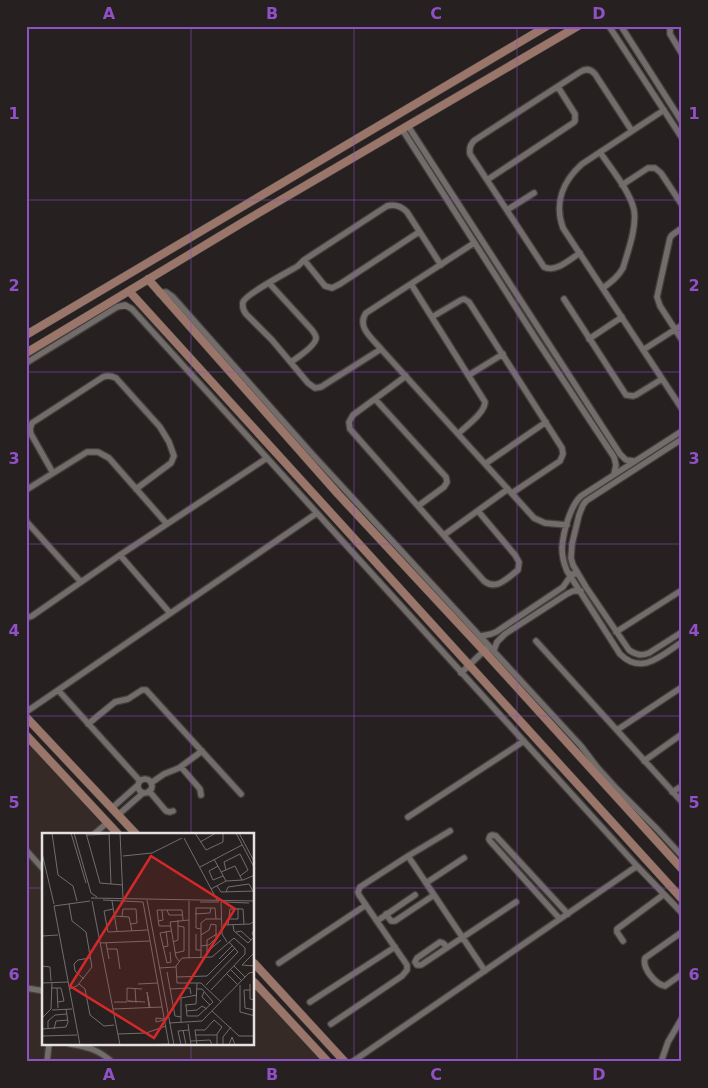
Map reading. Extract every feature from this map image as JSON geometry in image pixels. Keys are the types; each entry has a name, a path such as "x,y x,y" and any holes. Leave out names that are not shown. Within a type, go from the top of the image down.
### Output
{"street":[{"path":"26,353 245,221 578,26"},
{"path":"609,26 664,110 679,129 682,138"},
{"path":"621,26 682,122"},
{"path":"670,26 670,34 682,54"},
{"path":"26,335 546,27"},
{"path":"580,253 556,268 544,267 470,154 470,146 472,142 586,69 593,71 632,131"},
{"path":"487,180 573,123 576,114 558,87"},
{"path":"664,110 600,152 575,171 568,179 561,197 560,206 563,228 682,409"},
{"path":"405,128 474,243 614,457 616,465 614,474"},
{"path":"405,128 620,454 626,460 634,461"},
{"path":"600,152 632,202 634,211 634,227 625,262 620,274 603,288"},
{"path":"622,185 648,168 655,168 661,173 682,205"},
{"path":"507,210 534,192"},
{"path":"381,349 318,388 312,386 243,310 242,305 247,297 298,266 304,260 387,206 402,208 441,264"},
{"path":"238,209 239,217 245,221"},
{"path":"220,220 226,224 228,232"},
{"path":"682,228 672,234 670,238 657,297 660,306 682,340"},
{"path":"304,260 325,286 332,288 419,232"},
{"path":"474,243 364,315 362,322 365,330 381,349 537,520 545,523 567,524"},
{"path":"148,280 338,494 489,649 581,746 610,781 682,856"},
{"path":"269,283 316,336 313,345 291,362"},
{"path":"411,284 486,405 458,434"},
{"path":"129,291 682,899"},
{"path":"432,317 464,299 470,304 546,422 562,448 563,454 557,463 478,511 444,535"},
{"path":"564,299 626,395 636,395 662,379"},
{"path":"132,309 140,303"},
{"path":"26,363 117,308 125,305 132,309 461,673 682,913"},
{"path":"589,339 622,318"},
{"path":"643,350 682,325"},
{"path":"469,375 502,354"},
{"path":"53,473 31,434 32,422 103,377 112,376 116,378 160,427 169,442 174,456 172,463 136,489"},
{"path":"406,376 351,417 349,422 350,429 484,581 491,585 499,584 518,570 519,562 516,555 478,511"},
{"path":"375,399 446,477 446,485 418,506"},
{"path":"485,464 546,422"},
{"path":"682,431 577,499 567,524 562,548 565,566 570,576 620,654 631,663 650,663 682,642"},
{"path":"682,439 590,497 583,505 579,515 570,551 573,565 578,574 616,632 633,654 644,655 650,653 682,632"},
{"path":"26,490 87,452 98,452 109,458 167,524"},
{"path":"26,618 32,616 120,555 267,458"},
{"path":"26,712 317,513"},
{"path":"26,521 81,582"},
{"path":"120,555 170,613"},
{"path":"478,639 496,632 561,588 574,573 578,574"},
{"path":"461,673 505,634 567,594 573,591 584,590 586,587"},
{"path":"616,632 682,590"},
{"path":"536,641 682,802"},
{"path":"489,649 682,869"},
{"path":"617,730 682,687"},
{"path":"58,690 139,783 140,791 146,792 167,812 174,811"},
{"path":"88,724 115,702 128,699 145,690 241,794"},
{"path":"26,717 135,833"},
{"path":"644,761 682,734"},
{"path":"26,735 117,833"},
{"path":"408,817 524,741"},
{"path":"115,811 146,792 151,788 151,783 164,774 181,767 202,751"},
{"path":"181,767 200,789 201,795"},
{"path":"115,811 139,783 146,779 151,783"},
{"path":"672,792 682,786"},
{"path":"95,833 107,823"},
{"path":"331,1024 405,973 407,965 359,894 360,887 450,832"},
{"path":"560,919 490,841 490,836 496,836 568,914"},
{"path":"26,850 42,868"},
{"path":"408,856 485,971"},
{"path":"426,883 464,858"},
{"path":"352,1062 637,866"},
{"path":"530,886 537,880"},
{"path":"623,942 617,929 664,894"},
{"path":"386,914 391,921 395,921 434,895"},
{"path":"377,921 413,896 418,905"},
{"path":"447,947 440,942 417,958 415,962 417,965 421,965 516,902"},
{"path":"279,963 366,905"},
{"path":"682,932 645,958 644,962 649,972 660,985 665,986 682,974"},
{"path":"310,1002 395,947"},
{"path":"255,964 345,1062"},
{"path":"255,983 328,1062"},
{"path":"26,988 42,991"},
{"path":"268,998 274,996 278,989"},
{"path":"276,1006 279,1001 286,998"},
{"path":"661,1062 668,1042 682,1018"},
{"path":"46,1062 50,1046"},
{"path":"78,1046 95,1050 105,1055 112,1062"}],"shaded area":[{"path":"26,739 113,833 42,833 42,1046 255,1046 255,987 323,1062 26,1062"}]}
